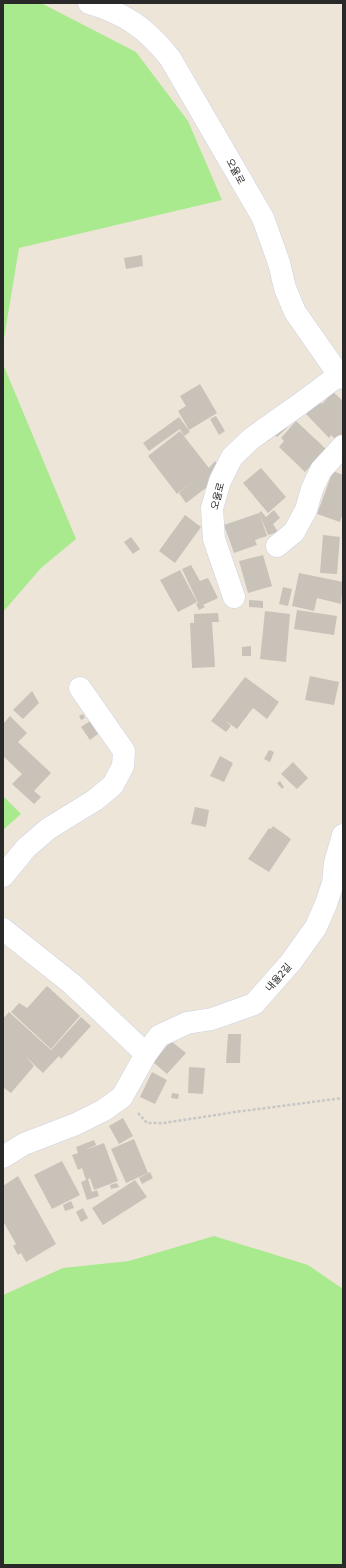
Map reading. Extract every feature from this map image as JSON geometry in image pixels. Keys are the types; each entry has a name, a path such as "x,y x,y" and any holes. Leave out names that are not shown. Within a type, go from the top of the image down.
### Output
{"street":[{"name":"오율로","path":"89,3 120,15 139,25 156,40 170,58 263,218 279,263 285,288 295,312 341,377 252,438 232,457 220,481 212,508 214,539 234,597"},
{"path":"277,546 294,532 306,510 312,489 321,470 343,446"},
{"path":"3,876 26,848 48,829 95,800 113,785 123,766 124,751 80,688"},
{"name":"내율2길","path":"3,1157 24,1144 76,1124 104,1110 122,1097 146,1054 159,1036 187,1023 212,1019 254,1004 291,962 316,927 326,904 333,882 335,864 343,835"},
{"path":"3,929 72,984 146,1054"}],"path":[{"path":"122,1097 147,1123 164,1123 343,1098"}],"green space":[{"path":"3,3 41,3 136,52 188,121 222,200 19,248 3,344"},
{"path":"3,364 76,539 41,568 3,612"},
{"path":"3,796 21,814 3,830"},
{"path":"214,1236 308,1265 343,1289 343,1565 3,1565 3,1295 63,1268 129,1261"}],"building":[{"path":"142,255 143,266 126,269 124,258"},
{"path":"200,384 217,413 189,430 178,411 186,406 180,396"},
{"path":"333,392 342,400 343,398 343,438 339,443 331,435 329,438 306,414 319,401 322,404"},
{"path":"216,416 225,431 219,435 210,419"},
{"path":"179,417 190,432 184,436 180,429 149,451 143,443"},
{"path":"296,421 326,449 305,472 279,447 284,441 281,438"},
{"path":"281,422 287,428 277,437 275,435 267,442 263,438"},
{"path":"180,431 209,468 215,461 222,467 211,484 186,503 179,493 195,480 177,494 148,456"},
{"path":"261,468 286,497 268,513 243,483"},
{"path":"333,471 343,475 343,513 340,522 317,514"},
{"path":"274,510 280,518 273,524 278,532 268,535 259,513 261,511 266,517"},
{"path":"259,513 267,536 255,540 257,545 234,553 224,525"},
{"path":"185,515 201,527 175,563 159,551"},
{"path":"323,535 340,537 337,574 320,573"},
{"path":"131,537 140,549 133,554 124,542"},
{"path":"263,555 272,586 248,593 239,561"},
{"path":"191,565 200,581 208,578 218,598 203,605 205,607 199,610 196,604 198,603 199,605 182,569"},
{"path":"180,570 197,602 178,612 160,580"},
{"path":"299,573 343,582 341,604 317,598 314,611 292,606"},
{"path":"283,587 292,589 288,606 279,604"},
{"path":"249,600 263,601 263,608 249,607"},
{"path":"297,610 337,616 334,635 294,629"},
{"path":"265,611 290,614 286,662 260,659"},
{"path":"218,613 219,622 212,622 215,667 192,668 190,623 194,623 194,614"},
{"path":"251,646 251,656 242,656 242,647"},
{"path":"310,676 339,682 334,705 305,700"},
{"path":"245,677 279,702 267,719 253,708 237,729 226,721 231,726 226,732 211,721"},
{"path":"32,691 39,703 23,719 13,710"},
{"path":"83,714 85,718 81,720 79,716"},
{"path":"10,716 27,733 18,742 51,773 34,791 41,797 34,804 12,784 22,774 3,756 3,724"},
{"path":"90,721 98,734 90,740 81,727"},
{"path":"269,750 274,752 270,762 264,759"},
{"path":"220,756 233,763 224,782 210,776"},
{"path":"293,762 308,778 297,789 281,774"},
{"path":"280,781 284,787 282,789 277,783"},
{"path":"195,807 209,810 206,827 191,824"},
{"path":"273,826 291,839 269,872 248,859 269,828 271,829"},
{"path":"47,986 80,1016 51,1049 11,1012 19,1003 27,1008 20,1016"},
{"path":"9,1012 51,1050 81,1017 91,1026 61,1059 59,1056 43,1073 25,1056 34,1066 11,1093 4,1088 3,1089 3,1019"},
{"path":"228,1034 241,1034 240,1063 226,1063"},
{"path":"171,1041 186,1053 167,1074 153,1062"},
{"path":"189,1067 205,1068 203,1094 188,1093"},
{"path":"152,1072 167,1080 155,1104 140,1097"},
{"path":"172,1093 179,1094 178,1099 171,1098"},
{"path":"123,1118 133,1136 119,1144 109,1126"},
{"path":"134,1139 148,1173 126,1183 111,1149"},
{"path":"94,1140 96,1145 85,1150 104,1143 118,1181 94,1190 90,1178 88,1179 92,1192 97,1190 99,1196 87,1200 81,1182 86,1180 82,1168 78,1170 72,1155 78,1153 76,1147"},
{"path":"62,1161 80,1195 52,1209 34,1175"},
{"path":"150,1172 153,1178 142,1184 139,1178"},
{"path":"18,1176 56,1244 26,1262 21,1253 18,1255 13,1246 16,1244 3,1221 3,1186"},
{"path":"135,1180 147,1197 103,1225 92,1208"},
{"path":"117,1183 119,1187 111,1189 110,1185"},
{"path":"71,1201 74,1208 65,1211 63,1205"},
{"path":"83,1208 88,1218 81,1222 76,1212"}]}
